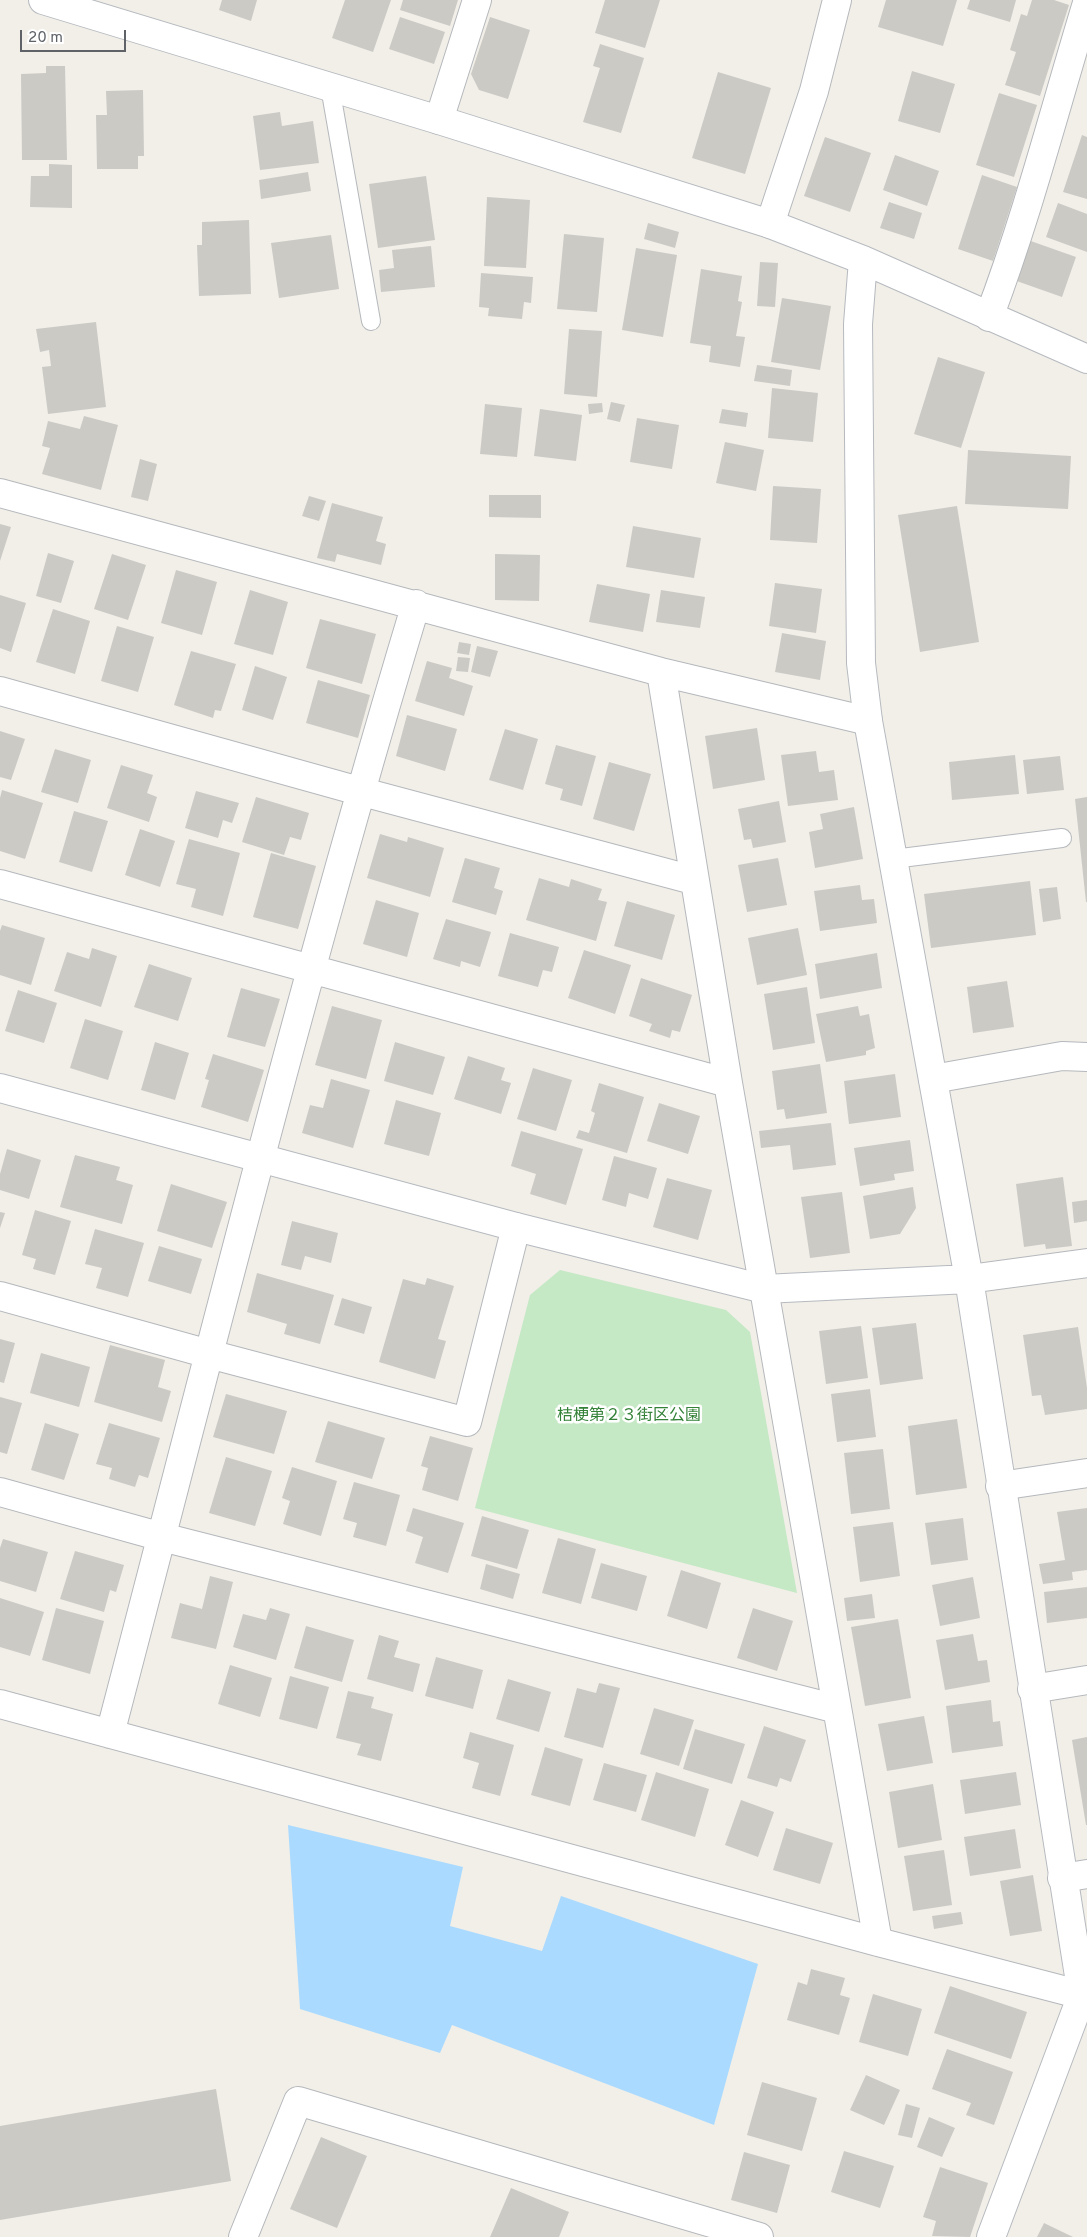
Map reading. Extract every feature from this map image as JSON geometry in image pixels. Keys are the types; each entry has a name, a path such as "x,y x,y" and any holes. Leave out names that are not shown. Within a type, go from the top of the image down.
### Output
{"street":[{"path":"43,0 439,120 770,224 863,260 989,317 1087,358"},
{"path":"439,120 477,0"},
{"path":"770,224 814,91 837,0"},
{"path":"989,317 1034,187 1087,3"},
{"path":"863,260 858,324 860,643 868,721 969,1279 1032,1689 1075,1876 1084,1997 991,2237"},
{"path":"0,493 662,672 868,721"},
{"path":"110,1734 311,970 360,791 416,604"},
{"path":"662,672 693,880 878,1942"},
{"path":"0,691 360,791 693,880"},
{"path":"0,884 728,1083"},
{"path":"933,1079 1062,1056 1087,1057"},
{"path":"0,1088 261,1156 516,1227 764,1289 969,1279 1087,1263"},
{"path":"0,1296 209,1354 467,1422 516,1227"},
{"path":"1000,1486 1087,1473"},
{"path":"0,1492 162,1537 837,1708"},
{"path":"1032,1689 1087,1680"},
{"path":"0,1704 1084,1997"},
{"path":"243,2237 298,2101 759,2237"}],"lane":[{"path":"330,87 371,321"},
{"path":"893,859 1062,838"}],"green space":[{"name":"桔梗第２３街区公園","path":"560,1270 726,1310 750,1332 797,1593 475,1508 530,1295"}],"water":[{"path":"288,1825 463,1867 450,1926 542,1951 561,1896 758,1964 714,2125 452,2025 440,2053 300,2009"}],"building":[{"path":"222,0 257,0 251,21 219,10"},
{"path":"345,0 391,0 373,52 332,38"},
{"path":"403,0 458,0 450,26 400,10"},
{"path":"605,0 660,0 645,48 595,33"},
{"path":"886,0 957,0 943,46 878,27"},
{"path":"970,0 1016,0 1010,22 967,9"},
{"path":"1032,0 1054,0 1069,5 1040,96 1005,85 1016,52 1010,50 1021,14 1027,16"},
{"path":"400,17 445,32 434,64 389,49"},
{"path":"490,17 530,30 508,99 479,90 471,74"},
{"path":"600,44 644,58 621,133 583,122 600,68 593,66"},
{"path":"46,66 65,66 67,160 22,160 21,74 46,73"},
{"path":"912,71 955,84 940,133 898,121"},
{"path":"718,72 771,88 745,174 692,158"},
{"path":"143,90 144,156 138,156 138,169 97,169 96,115 107,115 106,91"},
{"path":"999,93 1037,105 1014,177 976,165"},
{"path":"280,112 282,126 313,121 319,163 260,170 253,116"},
{"path":"1082,135 1087,137 1087,199 1063,192"},
{"path":"825,137 871,153 850,212 804,196"},
{"path":"895,155 939,171 927,206 883,190"},
{"path":"49,164 72,165 72,208 30,207 31,176 49,176"},
{"path":"308,172 311,191 261,199 259,180"},
{"path":"982,175 1017,187 993,261 958,249"},
{"path":"426,176 435,240 378,248 369,184"},
{"path":"487,197 530,200 526,268 484,266"},
{"path":"889,202 922,213 914,239 880,228"},
{"path":"1058,203 1087,214 1087,252 1046,237"},
{"path":"249,220 251,294 199,296 197,245 202,245 202,222"},
{"path":"648,223 679,232 675,248 644,239"},
{"path":"564,234 604,238 597,312 557,309"},
{"path":"331,235 339,289 279,298 271,243"},
{"path":"1025,239 1076,257 1062,297 1011,279"},
{"path":"431,246 435,287 381,292 379,270 394,268 392,250"},
{"path":"636,248 677,255 663,337 622,330"},
{"path":"760,262 778,263 775,307 757,306"},
{"path":"701,269 742,276 738,301 742,302 736,336 745,337 740,367 709,362 711,346 690,343"},
{"path":"481,273 533,277 531,303 524,302 522,319 488,316 489,308 479,307"},
{"path":"782,298 831,306 820,370 771,362"},
{"path":"96,322 106,407 48,414 42,367 51,366 49,350 40,352 36,329"},
{"path":"569,329 602,331 597,397 564,394"},
{"path":"938,357 985,372 961,448 914,434"},
{"path":"757,365 792,370 790,386 754,381"},
{"path":"772,388 818,393 813,442 768,438"},
{"path":"611,402 625,405 620,422 607,419"},
{"path":"602,403 603,412 589,414 588,404"},
{"path":"485,404 522,408 517,457 480,454"},
{"path":"540,409 582,415 576,461 534,456"},
{"path":"722,409 748,413 746,427 719,423"},
{"path":"84,416 118,425 101,490 42,474 50,448 42,446 48,421 80,429"},
{"path":"637,418 679,425 672,469 630,462"},
{"path":"725,442 764,450 756,491 716,483"},
{"path":"968,450 1071,456 1068,509 965,504"},
{"path":"140,459 157,464 148,501 131,497"},
{"path":"773,486 821,489 817,543 770,540"},
{"path":"489,495 541,495 541,518 489,517"},
{"path":"309,496 326,501 319,521 302,516"},
{"path":"332,503 383,517 376,541 386,544 381,565 337,554 335,562 317,558"},
{"path":"957,506 979,642 920,652 898,515"},
{"path":"0,524 11,527 0,561"},
{"path":"633,526 701,538 694,578 626,567"},
{"path":"48,553 74,561 61,603 36,596"},
{"path":"112,554 146,565 128,620 94,609"},
{"path":"495,554 540,555 539,601 495,600"},
{"path":"176,570 217,582 202,635 161,623"},
{"path":"775,583 822,589 816,633 769,626"},
{"path":"597,584 650,594 643,632 589,622"},
{"path":"250,590 288,602 273,655 234,644"},
{"path":"661,590 705,597 700,628 656,622"},
{"path":"0,595 26,603 11,652 0,648"},
{"path":"53,609 90,621 75,674 36,662"},
{"path":"320,619 376,634 362,684 306,668"},
{"path":"117,626 154,637 138,692 101,681"},
{"path":"782,633 826,641 820,680 775,672"},
{"path":"459,642 471,644 469,655 457,653"},
{"path":"477,646 498,651 490,677 471,672"},
{"path":"191,651 236,664 221,711 215,710 213,718 174,705"},
{"path":"458,657 470,658 468,672 456,671"},
{"path":"427,661 452,668 449,678 473,686 464,716 415,701"},
{"path":"255,666 287,677 273,720 242,710"},
{"path":"318,680 370,695 358,738 306,723"},
{"path":"407,715 457,729 445,771 396,756"},
{"path":"757,728 765,780 713,789 705,736"},
{"path":"505,729 538,739 523,790 489,780"},
{"path":"0,731 25,739 11,780 0,777"},
{"path":"556,745 596,756 582,806 560,800 563,789 545,784"},
{"path":"55,749 91,760 78,803 41,792"},
{"path":"816,751 819,772 834,770 838,800 788,806 781,755"},
{"path":"1015,755 1019,794 952,800 949,762"},
{"path":"1060,756 1064,790 1027,794 1023,760"},
{"path":"609,762 651,774 634,831 593,819"},
{"path":"121,765 153,775 147,793 157,797 149,822 107,808"},
{"path":"2,790 43,803 25,859 0,851 0,798"},
{"path":"196,791 239,803 232,823 223,820 218,838 185,828"},
{"path":"256,797 309,813 301,840 290,837 284,855 242,842"},
{"path":"1087,797 1087,902 1086,902 1075,799"},
{"path":"779,801 786,842 753,848 751,839 744,840 738,809"},
{"path":"854,807 863,859 815,868 809,832 823,829 820,814"},
{"path":"74,811 108,821 92,872 59,862"},
{"path":"140,829 175,841 160,887 125,875"},
{"path":"380,834 407,842 408,837 444,848 430,897 367,878"},
{"path":"189,839 240,853 223,916 191,907 196,889 176,884"},
{"path":"271,853 316,866 298,929 253,917"},
{"path":"465,858 500,868 494,888 503,891 496,915 452,902"},
{"path":"778,858 787,905 747,912 738,865"},
{"path":"539,878 569,887 571,879 602,889 598,900 607,902 596,941 526,920"},
{"path":"1030,881 1036,935 931,948 924,894"},
{"path":"860,885 862,900 874,899 877,923 820,931 814,891"},
{"path":"1057,887 1061,919 1043,922 1039,889"},
{"path":"376,900 419,913 407,957 363,944"},
{"path":"627,901 675,915 662,960 614,946"},
{"path":"446,919 491,932 480,967 461,961 460,967 433,959"},
{"path":"2,925 45,938 31,985 0,975 0,931"},
{"path":"798,928 807,975 757,985 748,938"},
{"path":"510,933 559,947 552,972 543,970 538,987 498,976"},
{"path":"92,948 117,956 101,1007 54,991 67,952 89,959"},
{"path":"584,950 631,965 615,1014 568,998"},
{"path":"877,953 882,988 820,999 815,964"},
{"path":"149,964 192,978 178,1021 134,1007"},
{"path":"641,978 692,995 680,1032 672,1030 670,1038 649,1031 652,1024 629,1016"},
{"path":"1007,981 1014,1027 973,1033 967,987"},
{"path":"807,987 815,1043 773,1050 764,994"},
{"path":"241,988 280,999 265,1047 227,1037"},
{"path":"18,990 57,1003 44,1043 5,1031"},
{"path":"332,1006 382,1020 366,1079 315,1065"},
{"path":"858,1006 860,1016 869,1014 875,1048 866,1051 866,1055 826,1062 816,1014"},
{"path":"85,1019 123,1031 108,1080 70,1068"},
{"path":"155,1042 189,1053 175,1100 141,1090"},
{"path":"395,1042 445,1057 433,1095 384,1081"},
{"path":"213,1054 264,1070 248,1122 201,1107 209,1080 205,1079"},
{"path":"468,1056 505,1068 501,1080 511,1083 501,1114 454,1099"},
{"path":"820,1064 827,1113 786,1119 784,1109 777,1110 772,1071"},
{"path":"533,1068 572,1080 556,1131 517,1119"},
{"path":"895,1074 901,1117 849,1124 844,1081"},
{"path":"331,1079 370,1090 353,1148 302,1133 310,1105 323,1108"},
{"path":"599,1083 644,1097 627,1153 576,1138 579,1130 589,1133 595,1113 591,1111"},
{"path":"396,1100 441,1113 429,1156 384,1144"},
{"path":"659,1103 700,1116 688,1154 647,1141"},
{"path":"831,1123 836,1165 793,1170 790,1145 761,1148 759,1131"},
{"path":"521,1131 583,1149 566,1205 530,1194 536,1174 511,1166"},
{"path":"910,1140 914,1171 894,1174 895,1180 860,1186 854,1148"},
{"path":"7,1149 41,1160 29,1199 0,1190 0,1174"},
{"path":"75,1155 120,1167 116,1180 133,1185 122,1224 60,1207"},
{"path":"614,1156 657,1168 648,1199 629,1193 626,1207 602,1200"},
{"path":"1063,1177 1072,1246 1046,1249 1045,1244 1024,1247 1016,1184"},
{"path":"667,1178 712,1190 698,1240 653,1227"},
{"path":"171,1184 227,1202 212,1248 157,1231"},
{"path":"913,1187 916,1208 900,1234 870,1239 863,1196"},
{"path":"842,1192 850,1253 810,1258 801,1197"},
{"path":"1087,1200 1087,1221 1074,1223 1072,1202"},
{"path":"35,1210 71,1221 55,1275 33,1269 36,1259 22,1255"},
{"path":"0,1212 5,1213 0,1228"},
{"path":"292,1221 338,1233 331,1263 305,1256 301,1270 281,1265"},
{"path":"95,1229 144,1243 128,1297 96,1288 102,1268 85,1264"},
{"path":"159,1246 202,1259 191,1294 148,1281"},
{"path":"257,1273 334,1295 320,1344 284,1334 287,1324 247,1312"},
{"path":"427,1278 454,1286 438,1339 446,1341 435,1379 379,1362 403,1279 425,1285"},
{"path":"342,1298 372,1307 364,1334 334,1325"},
{"path":"916,1323 923,1379 880,1385 872,1328"},
{"path":"861,1326 868,1378 826,1384 819,1331"},
{"path":"1078,1327 1087,1388 1087,1409 1045,1415 1041,1395 1032,1396 1023,1335"},
{"path":"0,1339 15,1343 4,1383 0,1382"},
{"path":"110,1345 165,1360 158,1387 171,1391 162,1422 94,1402"},
{"path":"41,1353 90,1367 79,1407 30,1393"},
{"path":"870,1389 876,1437 837,1442 831,1394"},
{"path":"226,1394 287,1411 274,1454 213,1437"},
{"path":"0,1397 22,1403 7,1454 0,1452"},
{"path":"957,1419 967,1488 916,1495 908,1426"},
{"path":"328,1421 385,1438 372,1479 315,1462"},
{"path":"45,1423 79,1434 64,1480 31,1470"},
{"path":"109,1423 160,1438 148,1478 139,1475 135,1487 109,1479 112,1468 96,1464"},
{"path":"430,1436 473,1448 458,1501 422,1490 428,1468 421,1466"},
{"path":"883,1449 890,1509 851,1514 844,1453"},
{"path":"226,1457 272,1471 255,1526 209,1513"},
{"path":"292,1467 337,1481 321,1536 283,1524 290,1501 282,1498"},
{"path":"354,1482 400,1495 386,1546 353,1537 357,1523 343,1519"},
{"path":"413,1508 464,1523 448,1573 415,1563 423,1537 406,1531"},
{"path":"1087,1508 1087,1570 1072,1572 1073,1580 1043,1584 1039,1564 1065,1560 1057,1512"},
{"path":"482,1516 529,1530 517,1569 471,1556"},
{"path":"963,1518 968,1560 931,1565 925,1523"},
{"path":"893,1522 900,1576 860,1582 853,1527"},
{"path":"558,1538 596,1549 581,1604 542,1593"},
{"path":"3,1539 48,1552 36,1592 0,1581 0,1548"},
{"path":"75,1551 124,1565 116,1592 110,1590 104,1612 60,1599"},
{"path":"601,1563 647,1576 637,1611 591,1598"},
{"path":"486,1564 520,1574 513,1599 480,1589"},
{"path":"681,1570 721,1583 707,1629 667,1616"},
{"path":"210,1576 233,1582 216,1649 171,1638 180,1603 202,1609"},
{"path":"973,1577 980,1618 940,1626 932,1585"},
{"path":"1087,1587 1087,1618 1047,1623 1044,1592"},
{"path":"872,1594 875,1618 847,1621 844,1598"},
{"path":"0,1598 44,1612 30,1656 0,1647"},
{"path":"56,1608 104,1621 90,1674 42,1660"},
{"path":"270,1608 290,1614 276,1660 233,1647 243,1614 266,1620"},
{"path":"753,1608 793,1621 777,1671 737,1658"},
{"path":"898,1619 911,1698 865,1706 851,1627"},
{"path":"306,1626 354,1640 342,1682 294,1668"},
{"path":"973,1634 978,1661 987,1660 990,1682 945,1690 936,1640"},
{"path":"379,1635 399,1641 394,1657 420,1664 413,1692 367,1679"},
{"path":"436,1657 483,1670 473,1709 425,1696"},
{"path":"230,1665 272,1678 260,1717 218,1704"},
{"path":"290,1676 329,1687 317,1729 279,1719"},
{"path":"508,1679 551,1692 539,1732 496,1719"},
{"path":"599,1683 620,1688 603,1748 564,1737 577,1688 596,1693"},
{"path":"348,1691 374,1697 371,1708 393,1714 381,1761 357,1755 361,1744 336,1738"},
{"path":"991,1700 993,1722 1000,1721 1003,1746 952,1753 946,1706"},
{"path":"654,1708 694,1720 679,1766 640,1754"},
{"path":"924,1716 933,1763 887,1771 878,1724"},
{"path":"764,1726 806,1740 791,1782 780,1778 777,1787 747,1778"},
{"path":"695,1729 745,1744 732,1784 683,1769"},
{"path":"470,1732 514,1745 500,1796 472,1788 479,1763 463,1758"},
{"path":"1087,1737 1087,1825 1086,1825 1072,1740"},
{"path":"545,1747 583,1759 570,1806 531,1795"},
{"path":"604,1763 647,1775 636,1812 593,1800"},
{"path":"656,1772 709,1789 695,1837 641,1820"},
{"path":"1016,1772 1021,1805 965,1814 960,1780"},
{"path":"933,1784 942,1840 898,1848 889,1792"},
{"path":"741,1800 774,1812 758,1857 725,1845"},
{"path":"786,1828 833,1843 820,1884 773,1870"},
{"path":"1015,1829 1021,1868 970,1876 964,1837"},
{"path":"944,1850 952,1905 913,1911 904,1856"},
{"path":"1033,1875 1042,1931 1010,1936 1000,1881"},
{"path":"961,1912 963,1924 934,1929 932,1916"},
{"path":"811,1969 845,1978 840,1995 850,1998 839,2035 787,2020 798,1982 807,1985"},
{"path":"950,1986 1027,2012 1011,2059 934,2033"},
{"path":"873,1994 922,2009 908,2056 859,2042"},
{"path":"947,2049 1013,2072 994,2125 966,2115 971,2103 932,2089"},
{"path":"866,2075 900,2090 884,2125 850,2110"},
{"path":"762,2082 817,2098 802,2151 747,2135"},
{"path":"216,2089 231,2181 0,2220 0,2126"},
{"path":"906,2104 920,2108 912,2138 898,2135"},
{"path":"929,2117 955,2128 942,2157 917,2147"},
{"path":"321,2137 367,2156 337,2228 290,2209"},
{"path":"844,2151 894,2166 880,2208 831,2192"},
{"path":"744,2152 790,2165 777,2213 731,2200"},
{"path":"940,2167 988,2183 970,2237 932,2236 936,2221 923,2217"},
{"path":"511,2188 569,2212 559,2237 490,2237"},
{"path":"1044,2223 1073,2237 1037,2237"}]}
